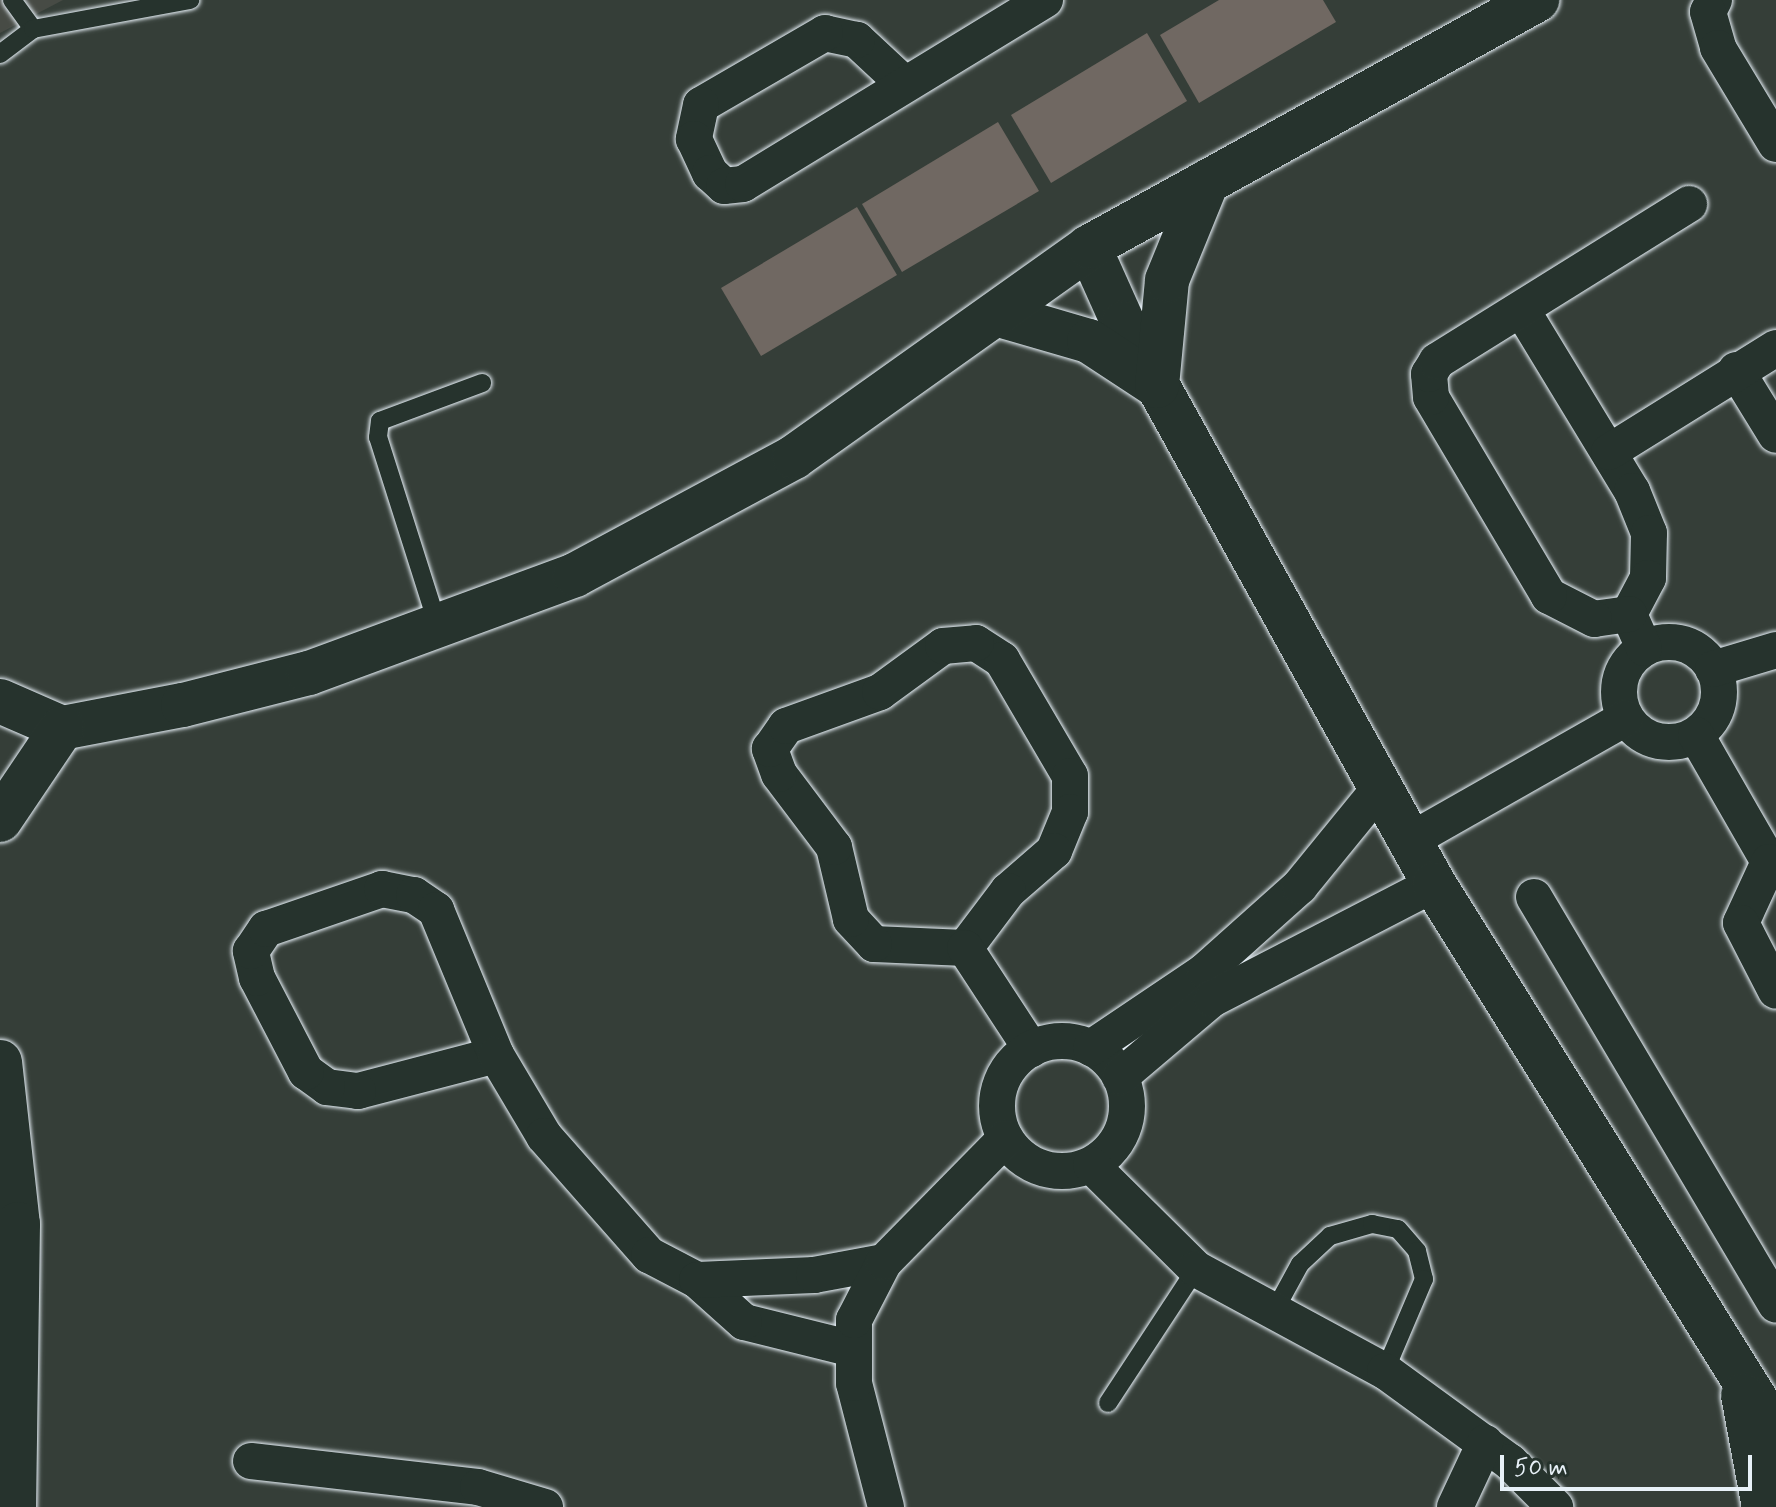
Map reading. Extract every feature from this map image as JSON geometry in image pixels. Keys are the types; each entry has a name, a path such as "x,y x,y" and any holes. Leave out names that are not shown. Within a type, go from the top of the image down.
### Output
{"street":[{"path":"902,82 857,40 825,33 701,105 694,139 710,173 724,186 743,184 902,82 1045,0"},
{"path":"1714,0 1708,12 1718,48 1776,144"},
{"path":"0,701 62,728 309,673 575,575 794,457 1089,247 1524,3"},
{"path":"1157,386 1167,280 1207,182"},
{"path":"1629,614 1594,619 1549,596 1431,397 1437,361 1523,312 1689,204"},
{"path":"1089,247 1157,386 1434,884 1776,1432"},
{"path":"1523,312 1609,452 1649,533 1648,578 1629,614"},
{"path":"996,314 1089,341 1157,386"},
{"path":"1609,452 1736,370 1776,348"},
{"path":"1736,370 1776,435"},
{"path":"1629,614 1644,648"},
{"path":"1676,642 1713,669 1719,698 1696,735 1649,739 1626,718 1623,672 1644,648 1676,642"},
{"path":"976,643 1002,660 1070,776 1070,812 1054,851 1008,891 965,948 874,944 851,919 834,847 779,774 770,749 786,726 880,692 943,646 976,643"},
{"path":"1713,669 1776,650"},
{"path":"1411,840 1626,718"},
{"path":"0,820 62,728"},
{"path":"1696,735 1772,861 1741,923 1776,991"},
{"path":"1091,1048 1241,939 1300,886 1380,788"},
{"path":"1120,1077 1212,999 1330,944 1434,884"},
{"path":"496,1055 358,1091 327,1087 306,1072 257,978 251,951 266,929 382,889 414,895 436,910 496,1055 544,1136 649,1255 697,1280 744,1322 853,1349"},
{"path":"1534,897 1776,1304"},
{"path":"965,948 1031,1049"},
{"path":"1071,1041 1091,1048 1120,1077 1126,1096 1120,1136 1091,1165 1072,1171 1034,1166 1005,1139 997,1098 1015,1061 1031,1049 1071,1041"},
{"path":"0,1062 18,1224 14,1507"},
{"path":"886,1507 854,1383 854,1320 884,1262 1005,1139"},
{"path":"1091,1165 1196,1269 1276,1308 1385,1371 1485,1443 1555,1507"},
{"path":"697,1280 814,1275 884,1262"},
{"path":"1737,1368 1764,1507"},
{"path":"1455,1507 1485,1443"},
{"path":"251,1461 478,1487 545,1507"}],"lane":[{"path":"12,0 33,29"},
{"path":"0,54 33,29 190,0"},
{"path":"438,626 378,437 380,421 482,383"},
{"path":"1276,1308 1300,1264 1330,1236 1372,1224 1398,1229 1417,1251 1424,1279 1385,1371"},
{"path":"1108,1403 1196,1269"}],"shaded area":[{"path":"0,0 63,0 0,33"}],"building":[{"path":"1219,0 1323,0 1336,22 1199,103 1160,35"},
{"path":"1147,33 1187,101 1051,183 1011,115"},
{"path":"998,122 1039,191 902,272 862,204"},
{"path":"857,207 897,275 761,356 721,288"}]}
